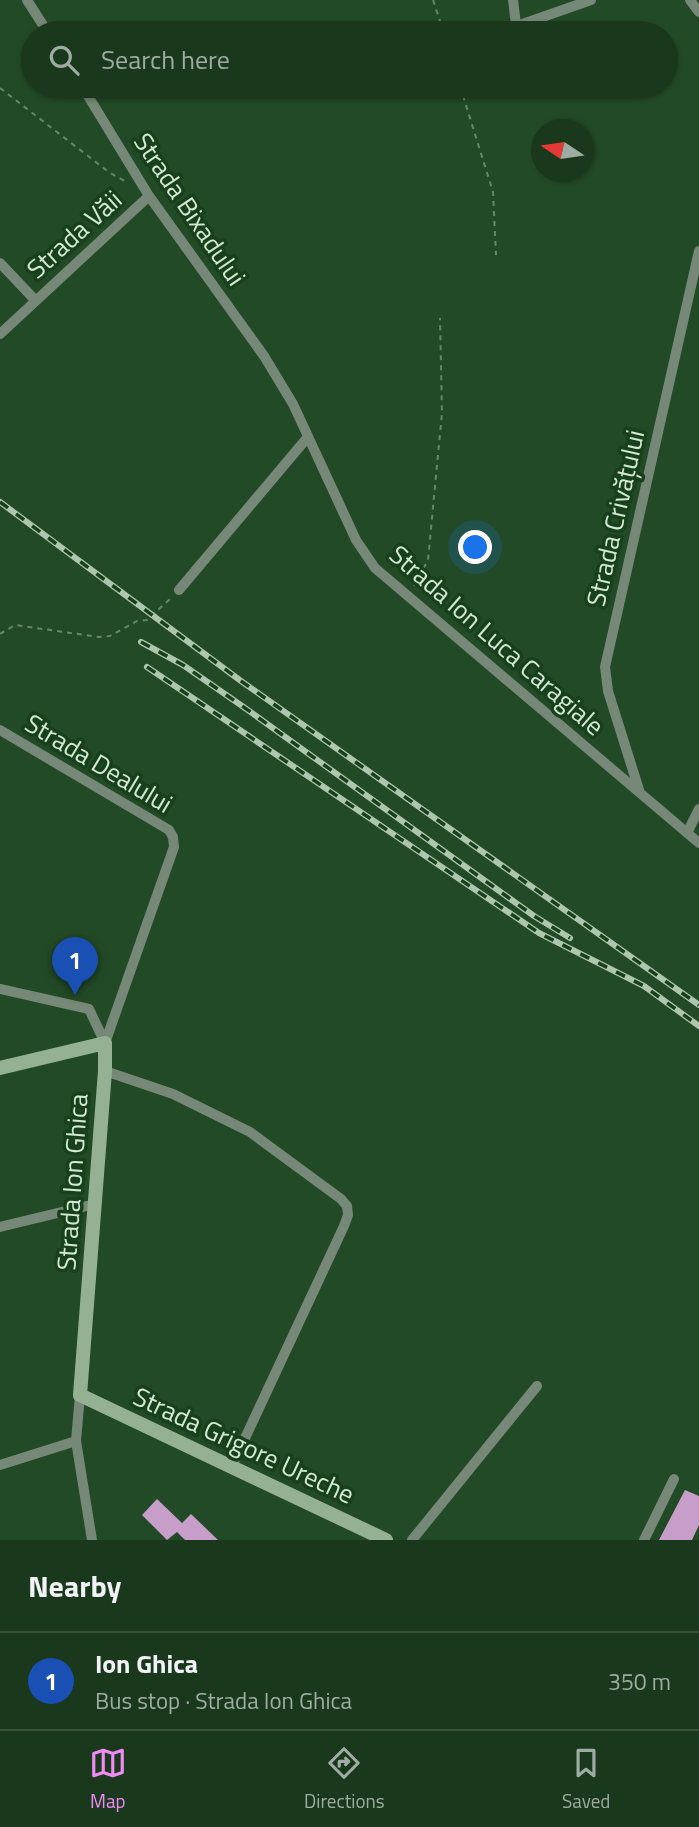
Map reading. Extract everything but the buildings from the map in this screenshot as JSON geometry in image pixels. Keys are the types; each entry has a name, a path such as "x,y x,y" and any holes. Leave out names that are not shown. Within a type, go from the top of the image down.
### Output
{"street":[{"path":"27,0 40,21"},
{"path":"513,0 515,21"},
{"path":"530,21 591,0"},
{"path":"690,0 699,12"},
{"name":"Strada Bixadului","path":"89,98 149,196 264,356"},
{"name":"Strada Văii","path":"0,334 149,196"},
{"name":"Strada Crivățului","path":"640,793 608,691 605,667 699,251"},
{"path":"0,263 35,300"},
{"name":"Strada Ion Luca Caragiale","path":"264,356 293,404 356,540 374,568 699,843"},
{"path":"179,590 307,438"},
{"name":"Strada Dealului","path":"0,730 169,830 173,837"},
{"path":"687,833 699,809"},
{"name":"Strada Ion Ghica","path":"92,1540 76,1441 105,1043 174,846 173,837"},
{"path":"0,989 89,1009 105,1043 0,1068"},
{"path":"105,1071 173,1094 250,1132 334,1192 346,1206 348,1214 344,1226 232,1466"},
{"path":"0,1227 95,1204"},
{"path":"412,1540 537,1386"},
{"name":"Strada Grigore Ureche","path":"80,1395 386,1540"},
{"path":"0,1465 76,1441"},
{"path":"644,1540 674,1479"}],"path":[{"path":"433,0 440,21"},
{"path":"0,88 110,173 122,181 142,183"},
{"path":"464,98 493,192 496,255"},
{"path":"409,597 428,560 442,413 440,318"},
{"path":"0,634 15,625 99,637 110,636 137,621 147,620 179,590"}],"railway":[{"path":"0,502 241,681 699,1005"},
{"path":"141,642 183,665 534,916 570,938"},
{"path":"147,667 539,933 644,986 699,1026"}],"place":[{"name":"Ion Ghica","path":"75,995"}]}
